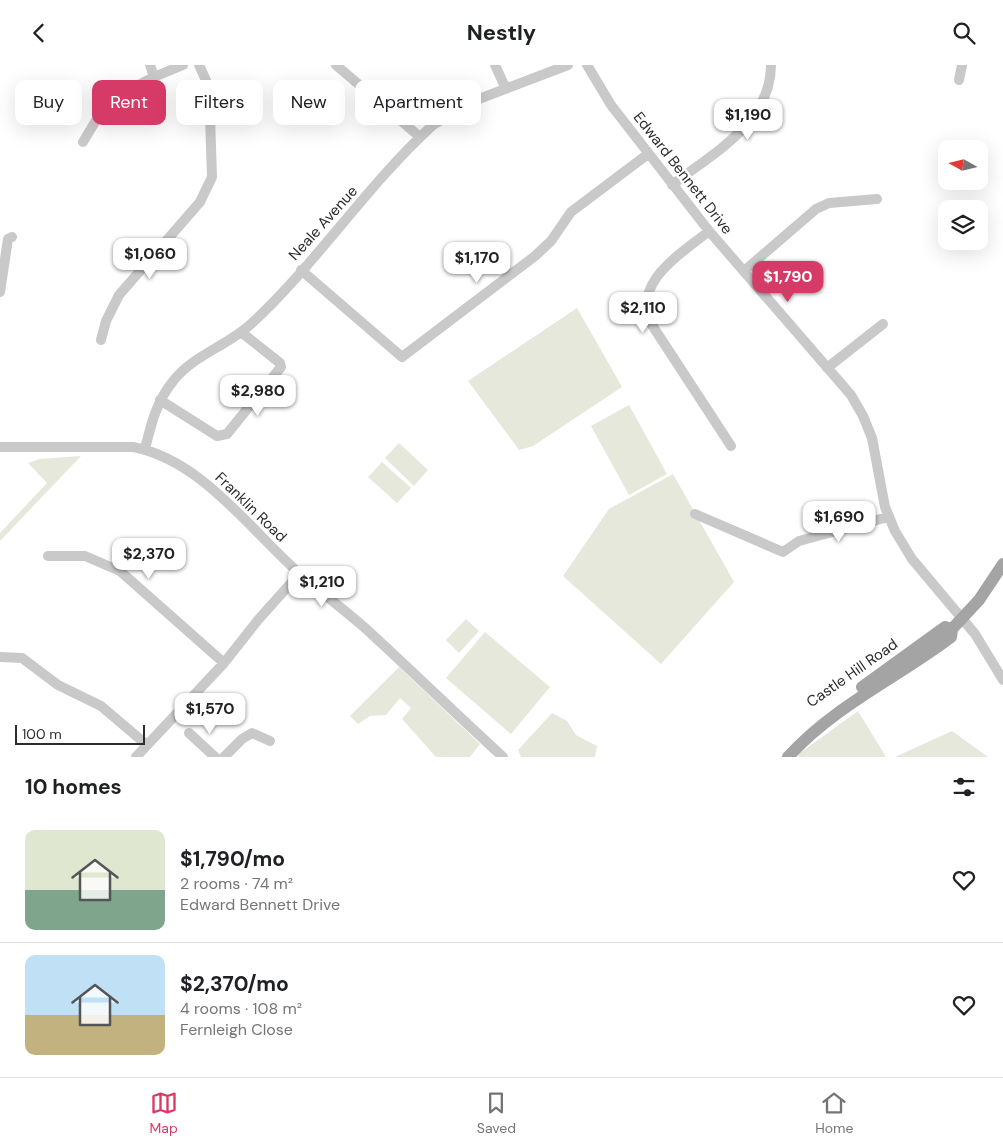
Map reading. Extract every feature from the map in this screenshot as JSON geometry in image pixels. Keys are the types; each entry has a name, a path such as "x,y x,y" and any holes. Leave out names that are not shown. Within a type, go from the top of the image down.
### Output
{"main road":[{"name":"Castle Hill Road","path":"788,757 819,727 849,704 951,637 952,629 984,594 1003,564"},
{"name":"Castle Hill Road","path":"778,757 812,722 945,627 952,629"}],"street":[{"path":"150,65 154,77"},
{"path":"83,142 107,102 154,77 184,65"},
{"path":"101,340 106,321 119,295 200,201 212,177 209,87 199,65"},
{"path":"336,65 420,137"},
{"path":"495,65 506,89"},
{"name":"Neale Avenue","path":"145,449 152,421 160,400 175,378 186,367 241,332 300,270 420,137 456,109 568,65"},
{"name":"Edward Bennett Drive","path":"587,65 603,94 672,185 709,231 851,395 868,427 876,452 888,517 912,559 985,648 1003,680"},
{"path":"672,185 734,137 757,114 769,88 771,65"},
{"path":"959,80 962,65"},
{"path":"300,270 402,357 535,256 551,241 571,212 648,154"},
{"path":"744,271 816,209 829,203 877,199"},
{"path":"709,231 655,278 647,297 646,310 652,325 731,446"},
{"path":"0,292 8,239 12,237"},
{"path":"827,368 883,324"},
{"path":"160,400 217,436 227,434 281,367 280,363 241,332"},
{"name":"Franklin Road","path":"0,447 123,446 145,449 165,456 202,480 300,574 362,626 503,757"},
{"path":"695,514 783,551 799,541 888,517"},
{"path":"48,557 86,556 120,571 224,663"},
{"path":"136,757 224,663 263,614 300,574"},
{"path":"0,657 22,658 58,685 101,706 147,745"},
{"path":"190,733 215,757"},
{"path":"224,757 242,739 252,733 270,741"}],"shaded area":[{"path":"577,308 622,387 533,446 519,450 468,381"},
{"path":"629,405 667,474 629,495 591,426"},
{"path":"399,443 428,470 414,486 385,458"},
{"path":"81,456 0,541 0,533 47,483 28,463 40,459"},
{"path":"382,462 411,488 397,503 368,477"},
{"path":"673,474 734,582 661,664 563,576 609,509"},
{"path":"466,619 479,631 459,653 446,640"},
{"path":"485,632 550,687 511,734 446,678"},
{"path":"399,667 480,744 470,757 436,757 402,719 411,708 400,698 386,715 370,716 358,724 350,716"},
{"path":"858,711 886,757 798,757 800,753"},
{"path":"552,713 567,721 576,735 597,746 595,757 521,757 518,750"},
{"path":"952,731 988,757 895,757"}]}
